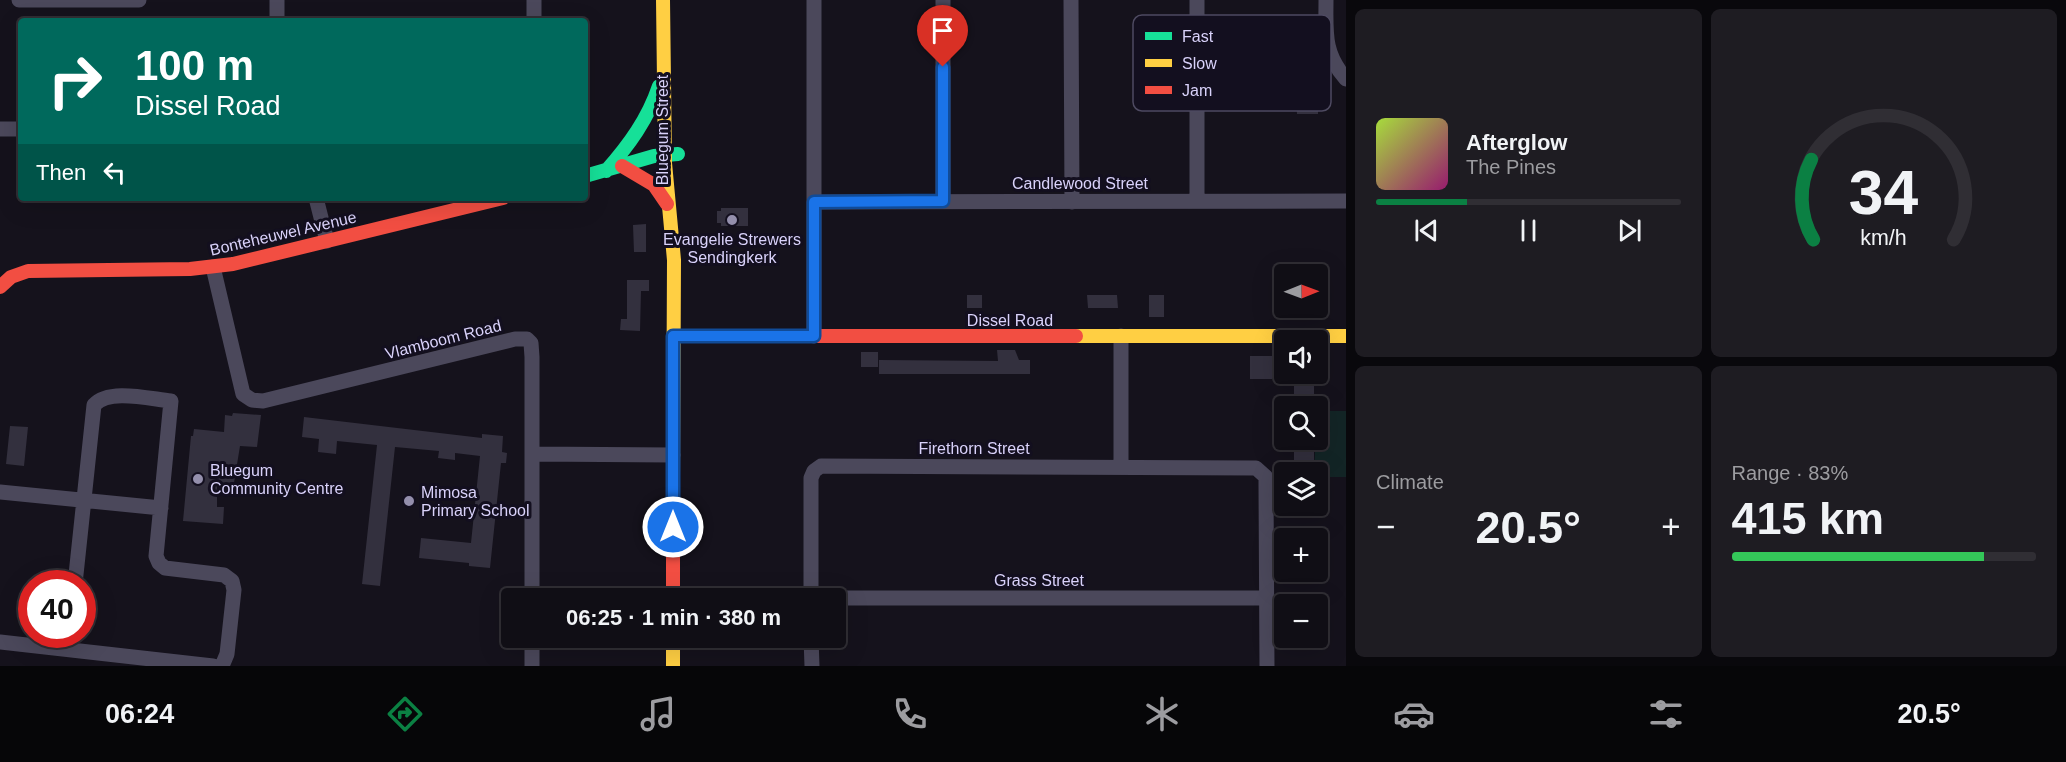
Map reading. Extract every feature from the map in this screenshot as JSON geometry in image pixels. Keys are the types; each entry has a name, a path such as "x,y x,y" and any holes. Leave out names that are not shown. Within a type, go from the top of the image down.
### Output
{"street":[{"path":"19,0 139,0"},
{"path":"277,0 277,18"},
{"path":"534,0 534,18"},
{"name":"Bluegum Street","path":"663,0 664,155 674,260 673,588"},
{"path":"813,0 814,336"},
{"path":"943,0 943,201"},
{"path":"1071,0 1072,201"},
{"path":"1331,56 1346,79"},
{"path":"606,171 647,118 664,72"},
{"path":"1197,111 1197,201"},
{"path":"0,129 18,129"},
{"name":"Bluegum Street","path":"664,155 679,148 679,233 674,260"},
{"path":"588,175 664,155"},
{"path":"622,166 655,184 663,194 668,208"},
{"path":"317,201 327,241"},
{"name":"Bonteheuwel Avenue","path":"2,279 33,270 213,267 491,201"},
{"name":"Candlewood Street","path":"814,202 1346,201"},
{"name":"Vlamboom Road","path":"213,267 243,394 252,400 263,402 515,339 527,339 531,344 532,357 532,588"},
{"name":"Dissel Road","path":"673,336 1346,336"},
{"path":"1121,336 1121,466"},
{"path":"76,570 94,405 99,400 114,395 171,401 156,556 162,566 169,569 224,575 233,585 227,654 222,666"},
{"path":"532,454 673,455"},
{"name":"Firethorn Street","path":"811,588 811,478 816,468 821,466 1256,468 1266,477 1267,598"},
{"path":"0,492 161,508"},
{"name":"Grass Street","path":"846,598 1267,598"},
{"path":"1267,598 1267,666"},
{"path":"0,642 18,642"},
{"path":"96,646 213,666"},
{"path":"532,648 532,666"},
{"path":"673,648 673,666"},
{"path":"812,648 812,666"}],"shaded area":[{"path":"1328,411 1346,411 1346,477 1328,477 1328,462 1314,462 1315,450 1328,450"}],"building":[{"path":"1297,111 1318,111 1318,114 1297,114"},
{"name":"Evangelie Strewers Sendingkerk","path":"721,208 748,208 748,226 721,226 721,223 717,223 717,211 721,211"},
{"path":"646,224 646,252 634,252 633,225"},
{"path":"627,280 649,280 649,291 641,291 640,331 620,330 621,319 627,319"},
{"path":"967,295 982,295 982,308 967,308"},
{"path":"1087,295 1117,295 1118,308 1088,308"},
{"path":"1149,295 1164,295 1164,317 1149,317"},
{"path":"997,350 1015,350 1019,360 1030,360 1030,374 879,374 879,360 998,361"},
{"path":"861,352 878,352 878,367 861,367"},
{"path":"1250,356 1272,356 1272,379 1250,379"},
{"path":"1294,384 1314,384 1314,396 1294,396"},
{"path":"233,413 261,415 257,447 240,446 233,489 217,487 217,507 224,507 223,524 183,521 191,436 193,436 194,429 224,432 225,415 232,416"},
{"path":"304,417 482,438 482,434 503,436 502,452 507,453 506,463 501,463 490,568 469,566 469,563 419,558 421,538 471,543 480,456 455,453 455,460 438,458 439,451 395,447 380,586 362,584 377,445 337,441 336,454 318,452 319,439 302,437"},
{"path":"10,426 28,427 24,466 6,464"},
{"path":"1294,450 1314,450 1314,462 1294,462"}],"traffic: fast":[{"path":"606,171 637,131 659,86"},
{"path":"588,175 654,156 678,154"}],"traffic: slow":[{"path":"663,0 665,163 674,260 673,478"},
{"path":"1076,336 1346,336"},
{"path":"673,648 673,666"}],"traffic: jam":[{"path":"622,166 654,185 667,204"},
{"path":"0,287 11,277 28,271 190,269 233,264 491,201"},
{"path":"673,336 1076,336"},
{"path":"673,478 673,588"}],"place":[{"name":"Evangelie Strewers Sendingkerk","path":"732,220"},
{"name":"Bluegum Community Centre","path":"198,479"},
{"name":"Mimosa Primary School","path":"409,501"}],"route":[{"path":"673,527 673,336 814,336 814,202 943,201 943,67"}]}
